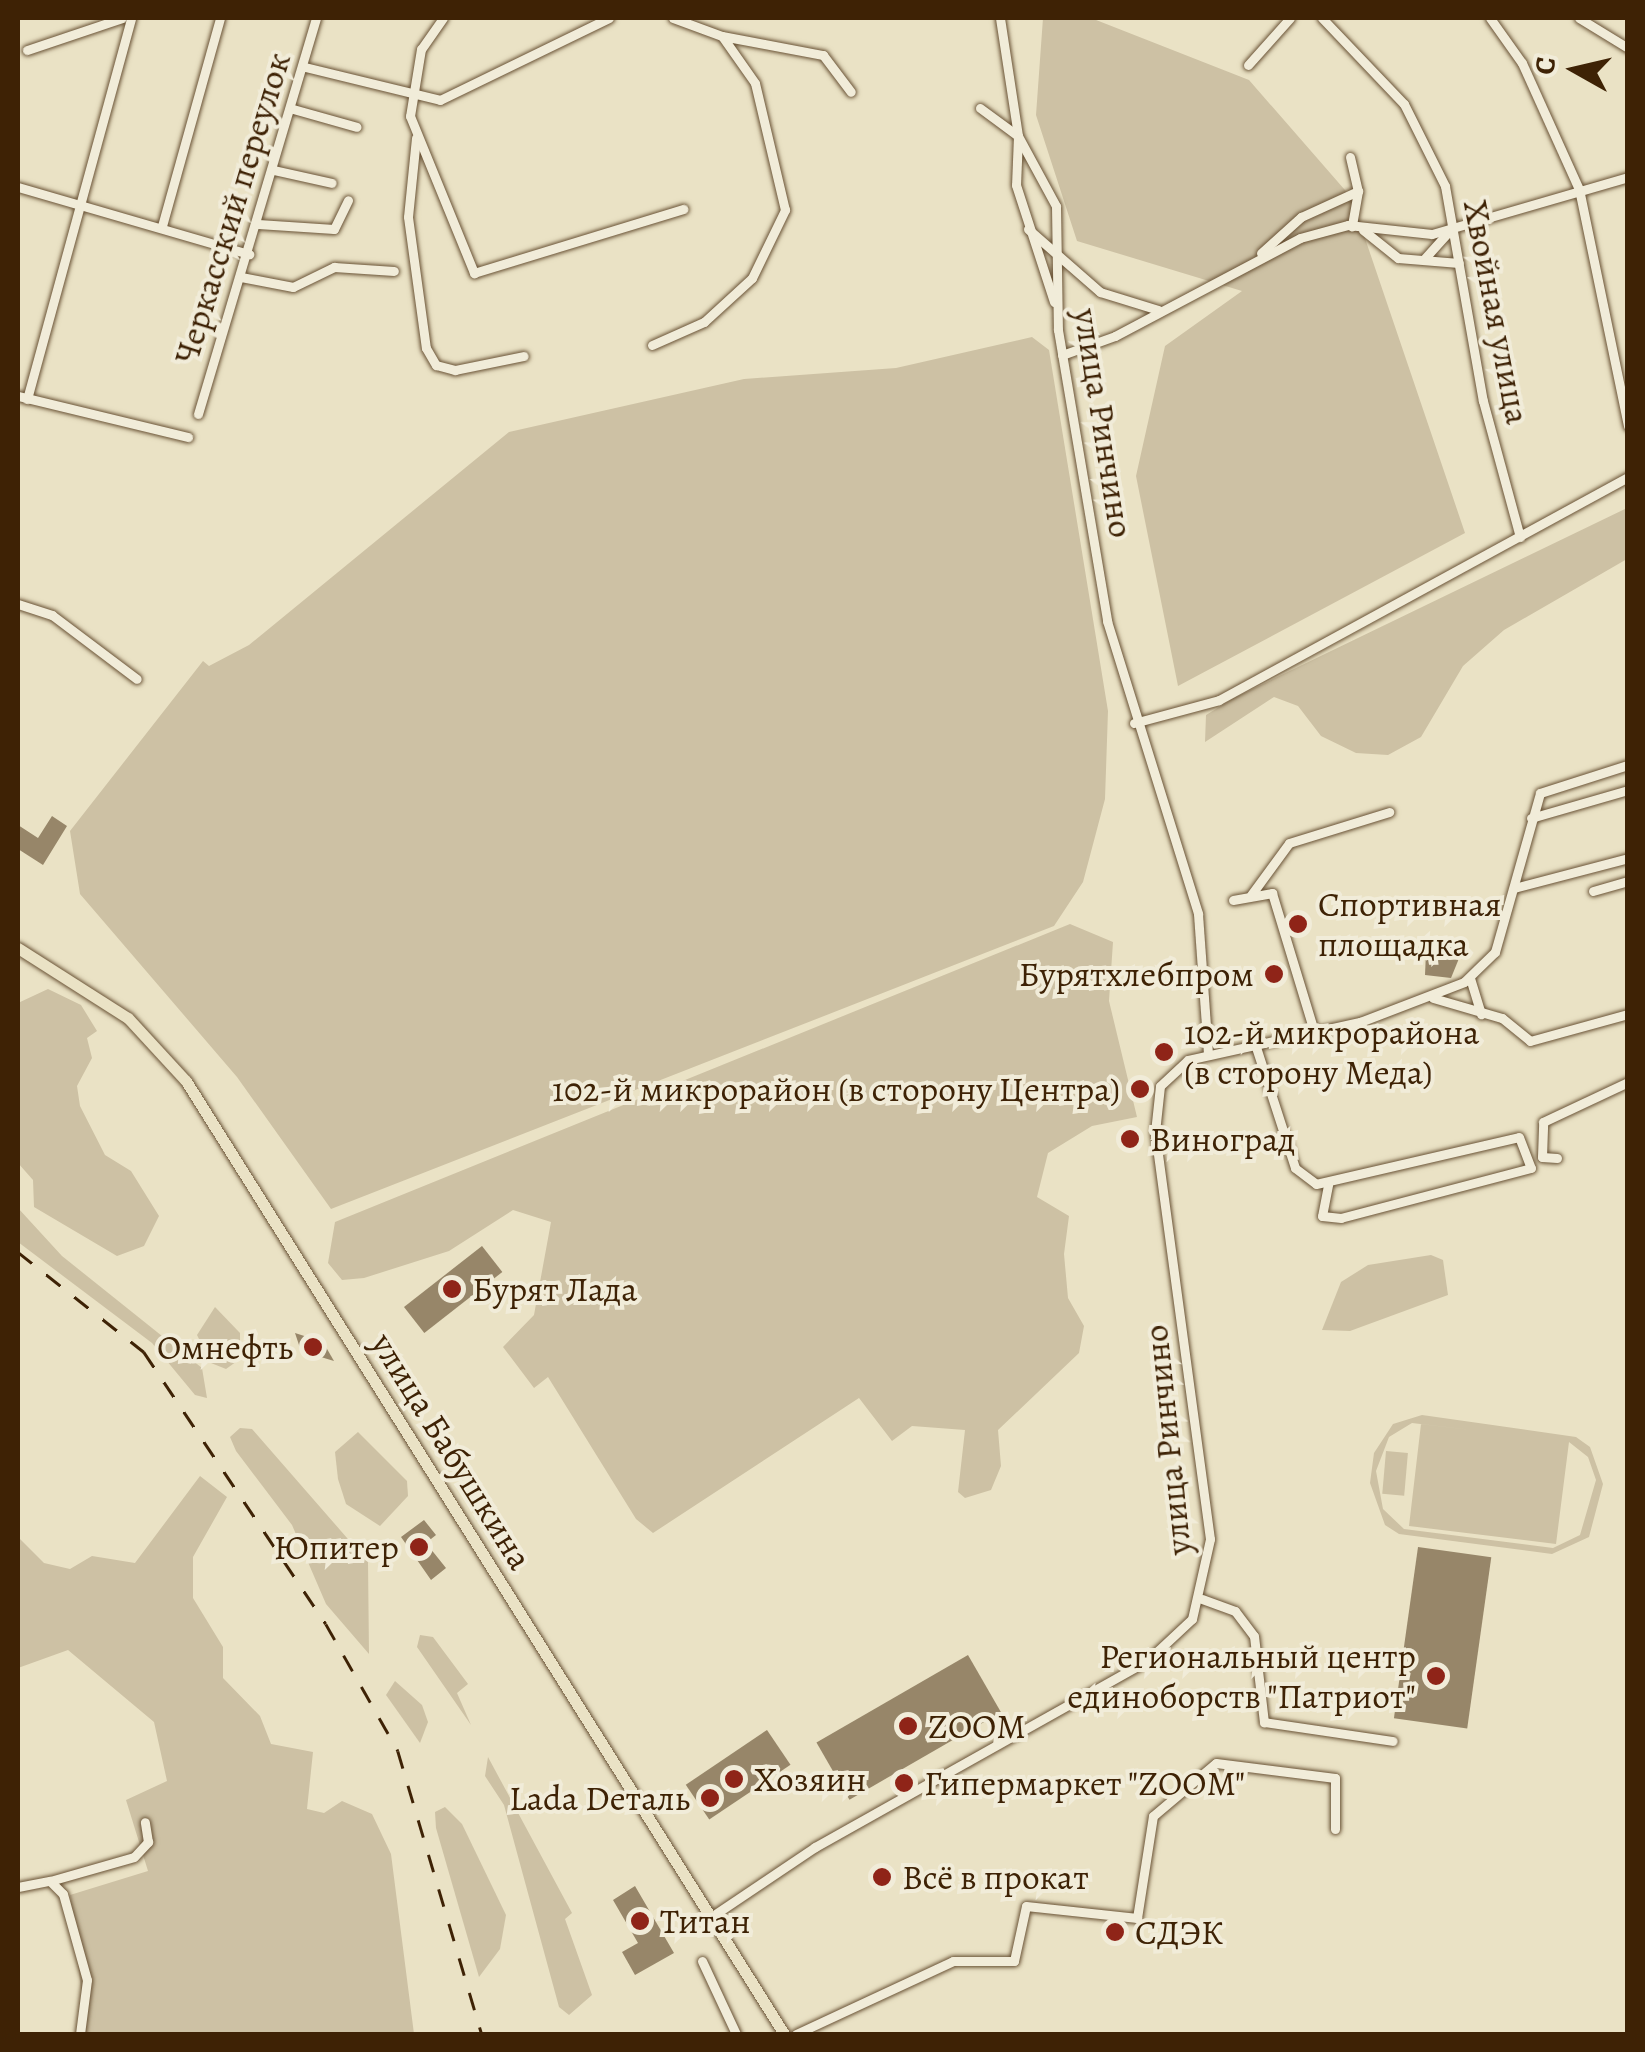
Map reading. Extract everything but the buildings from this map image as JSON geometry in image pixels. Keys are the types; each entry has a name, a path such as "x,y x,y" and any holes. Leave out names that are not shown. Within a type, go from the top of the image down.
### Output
{"main road":[{"name":"улица Бабушкина","path":"18,948 128,1018 186,1081 708,1920 784,2034"}],"street":[{"path":"26,50 122,18"},
{"path":"131,18 22,397 188,437"},
{"path":"162,226 220,18"},
{"name":"Черкасский переулок","path":"198,414 306,67 316,18"},
{"path":"443,18 421,49 412,95 416,130 408,217 426,348 436,365 454,370 524,356"},
{"path":"306,67 412,95 451,96 609,18"},
{"path":"672,18 722,36 823,55 852,92"},
{"name":"улица Ринчино","path":"708,1920 762,1878 1148,1660 1175,1640 1202,1599 1208,1523 1155,1100 1168,1074 1208,1055 1198,914 1134,723 1107,621 1062,355 1056,304 1060,256 1056,206 1018,136 1000,18"},
{"path":"1248,65 1290,18"},
{"name":"Хвойная улица","path":"1322,18 1404,104 1455,226 1483,401 1520,537"},
{"path":"1490,18 1522,63 1579,189 1628,426"},
{"path":"1578,18 1628,48"},
{"path":"652,345 704,322 752,278 784,210 755,83 722,36"},
{"path":"980,108 1018,136 1013,162 1028,230 1056,304"},
{"path":"292,109 358,127"},
{"path":"416,130 474,274 683,209"},
{"path":"1350,156 1358,192 1357,228"},
{"path":"274,170 332,183"},
{"path":"1062,355 1158,310 1259,255 1357,228 1432,234 1628,177"},
{"path":"18,187 249,254"},
{"path":"1259,255 1301,217 1358,192"},
{"path":"258,224 334,229 348,200"},
{"path":"1425,258 1455,226"},
{"path":"1357,228 1398,258 1460,263"},
{"path":"1028,230 1100,292 1158,310"},
{"path":"1436,246 1457,238"},
{"path":"241,277 293,287 334,266 394,271"},
{"path":"1134,723 1219,700 1628,477"},
{"path":"18,604 52,615 137,680"},
{"path":"1208,1055 1433,998 1470,978 1495,952 1531,818 1546,788 1628,765"},
{"path":"1531,818 1628,790"},
{"path":"1250,895 1289,843 1389,812"},
{"path":"1514,888 1628,858"},
{"path":"1593,891 1628,880"},
{"path":"1234,900 1272,893 1313,1028"},
{"path":"1470,978 1481,1014"},
{"path":"1433,998 1502,1018 1530,1041 1628,1014"},
{"path":"1255,1044 1295,1168 1328,1186 1519,1137 1531,1168 1341,1218 1322,1216 1328,1186"},
{"path":"1557,1158 1542,1157 1543,1122 1628,1082"},
{"path":"1202,1599 1236,1611 1254,1636 1264,1722 1392,1742"},
{"path":"796,2034 953,1961 1014,1961 1026,1906 1136,1918 1153,1816 1216,1763 1335,1778 1335,1830"},
{"path":"18,1887 134,1857 148,1842 145,1822"},
{"path":"50,1881 62,1894 87,1980 80,2034"},
{"path":"702,1961 736,2034"}],"shaded area":[{"path":"1043,18 1091,18 1249,80 1351,197 1465,533 1178,686 1136,476 1165,346 1242,291 1077,241 1036,115"},
{"path":"1032,337 1049,350 1108,711 1105,799 1083,882 1054,926 331,1209 237,1077 80,894 70,831 203,661 209,666 249,645 509,432 744,379 896,368"},
{"path":"1627,508 1627,559 1504,630 1463,666 1421,737 1388,755 1356,753 1321,736 1298,706 1274,697 1205,742 1206,715 1234,698"},
{"path":"1070,924 1113,942 1109,1001 1137,1117 1092,1126 1048,1153 1037,1197 1069,1216 1064,1254 1068,1298 1084,1326 1079,1353 998,1430 1001,1466 991,1490 965,1498 958,1492 965,1430 912,1426 892,1441 859,1398 653,1533 636,1519 548,1377 534,1388 503,1347 534,1315 551,1222 513,1210 449,1251 364,1278 342,1280 328,1263 335,1222"},
{"path":"48,989 81,1005 97,1031 87,1038 92,1058 77,1086 80,1106 105,1155 131,1171 159,1216 144,1246 117,1256 34,1207 33,1180 18,1163 18,1003"},
{"path":"18,1208 62,1256 202,1368 207,1398 195,1395 152,1343 18,1242"},
{"path":"1431,1255 1443,1260 1448,1295 1350,1331 1322,1330 1341,1282 1368,1265"},
{"path":"215,1307 240,1333 240,1359 226,1369 211,1363 197,1335"},
{"path":"1422,1415 1576,1437 1590,1447 1603,1484 1589,1537 1552,1554 1399,1534 1385,1525 1370,1483 1374,1453 1393,1424","holes":["1412,1423 1421,1424 1409,1526 1556,1544 1569,1442 1588,1457 1596,1480 1580,1535 1553,1548 1404,1529 1383,1509 1376,1471 1389,1437"]},
{"path":"240,1428 252,1429 368,1562 369,1654 326,1604 292,1525 236,1451 230,1437"},
{"path":"358,1432 407,1481 408,1496 380,1526 346,1504 338,1479 335,1452"},
{"path":"1386,1451 1408,1453 1404,1496 1382,1494"},
{"path":"200,1476 227,1497 193,1557 193,1598 223,1647 223,1678 260,1716 271,1744 313,1752 307,1809 324,1813 342,1801 372,1814 391,1854 414,2034 86,2034 70,1895 148,1871 126,1800 167,1781 154,1722 68,1650 18,1668 18,1537 44,1563 70,1569 92,1556 135,1563"},
{"path":"420,1635 433,1637 468,1684 457,1693 471,1725 417,1647"},
{"path":"395,1681 422,1705 428,1722 420,1743 386,1695"},
{"path":"488,1757 572,1913 565,1919 592,1995 569,2015 559,2007 504,1805 485,1776"},
{"path":"445,1807 462,1824 506,1915 500,1949 479,1977 436,1828 435,1812"}],"railway":[{"path":"18,1252 144,1352 326,1624 398,1751 482,2034"}],"place":[{"name":"Спортивная площадка","path":"1298,924"},
{"name":"Бурятхлебпром","path":"1274,974"},
{"name":"102-й микрорайона (в сторону Меда)","path":"1164,1052"},
{"name":"102-й микрорайон (в сторону Центра)","path":"1140,1089"},
{"name":"Виноград","path":"1130,1139"},
{"name":"Бурят Лада","path":"452,1289"},
{"name":"Омнефть","path":"313,1347"},
{"name":"Юпитер","path":"419,1547"},
{"name":"Региональный центр единоборств \"Патриот\"","path":"1436,1676"},
{"name":"ZOOM","path":"908,1726"},
{"name":"Хозяин","path":"734,1779"},
{"name":"Гипермаркет \"ZOOM\"","path":"904,1783"},
{"name":"Lada Dеталь","path":"710,1798"},
{"name":"Всё в прокат","path":"882,1877"},
{"name":"Титан","path":"640,1921"},
{"name":"СДЭК","path":"1115,1932"}]}
